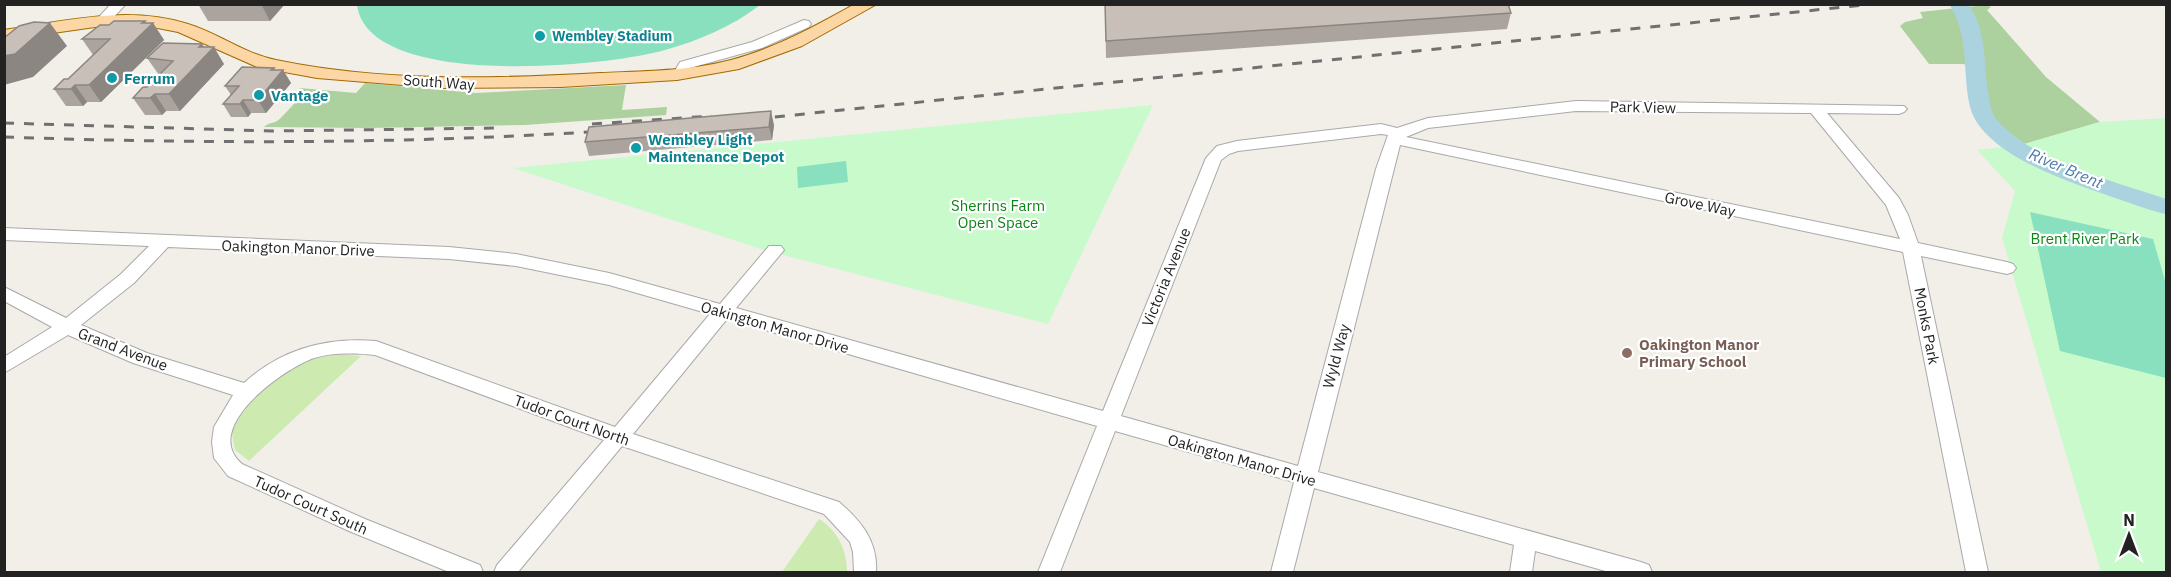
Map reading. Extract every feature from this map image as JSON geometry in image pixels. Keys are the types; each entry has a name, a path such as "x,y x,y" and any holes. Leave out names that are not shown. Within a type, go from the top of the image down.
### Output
{"main road":[{"name":"South Way","path":"4,35 115,19 154,21 185,28 233,51 273,65 360,76 482,85 680,74 726,67 767,55 869,4"}],"street":[{"path":"680,74 685,65 756,45 804,24"},
{"name":"Park View","path":"1396,136 1413,126 1428,123 1567,106 1899,109"},
{"name":"Monks Park","path":"1815,108 1893,202 1900,215 1911,248 1977,573"},
{"name":"Victoria Avenue","path":"1049,573 1211,164 1218,153 1237,146 1377,130 1396,136"},
{"name":"Grove Way","path":"1396,136 2007,268"},
{"name":"Wyld Way","path":"1282,573 1396,136"},
{"name":"Oakington Manor Drive","path":"4,234 449,253 516,260 609,279 1641,573"},
{"path":"4,366 67,327 115,291 163,242"},
{"path":"505,573 775,250"},
{"name":"Grand Avenue","path":"4,293 67,327 140,358 247,392"},
{"name":"Tudor Court North","path":"247,392 269,374 310,353 351,345 375,348 619,437 831,508 852,526 862,543 867,556 865,573"},
{"name":"Tudor Court South","path":"247,392 232,411 225,425 222,455 226,463 252,479 472,573"},
{"path":"1521,573 1525,541"}],"green space":[{"name":"Wembley Stadium","path":"357,4 760,5 715,32 665,50 594,62 545,66 493,66 444,61 401,50 371,32"},
{"path":"1986,5 1991,7 1987,10 2046,77 2100,122 2021,145 1989,119 1982,81 1964,64 1929,64 1900,26 1905,22 1923,18 1920,12"},
{"path":"365,83 476,93 626,85 622,110 667,107 666,115 525,125 264,127 279,120 299,99 295,93 300,88 356,93"},
{"name":"Sherrins Farm Open Space","path":"1153,105 1048,324 764,250 513,168"},
{"name":"Brent River Park","path":"2166,118 2166,572 2101,572 2002,238 2015,191 1977,150 2021,145 2100,122"},
{"path":"846,161 848,182 798,188 797,167"},
{"path":"2030,212 2153,239 2166,284 2166,378 2060,351"},
{"path":"338,354 361,356 249,461 235,450 232,434 234,423 255,392 298,364"},
{"path":"819,519 831,529 840,542 847,572 782,572"}],"building":[{"path":"1105,4 1508,4 1511,13 1106,41"},
{"path":"114,21 153,23 89,85 75,85 71,89 54,89 64,79 68,79 110,39 82,39 100,25 109,25"},
{"path":"34,22 50,23 15,54 4,56 4,38 19,26"},
{"path":"163,43 202,44 199,47 214,47 169,94 155,94 150,98 133,98 173,61 147,58"},
{"path":"242,67 283,70 258,100 243,100 240,104 223,104 239,86 225,86"},
{"path":"771,111 769,127 585,142 589,127"}],"waterway":[{"name":"River Brent","path":"1958,4 1969,22 1979,97 1987,122 2023,151 2046,163 2070,174 2166,207"}],"railway":[{"path":"755,119 1874,4"},
{"path":"592,124 712,116"},
{"path":"4,123 272,131 499,128"},
{"path":"4,137 305,142 605,131"}],"place":[{"name":"Wembley Stadium","path":"540,36"},
{"name":"Ferrum","path":"112,78"},
{"name":"Vantage","path":"259,95"},
{"name":"Wembley Light Maintenance Depot","path":"636,148"},
{"name":"Oakington Manor Primary School","path":"1627,353"}]}
